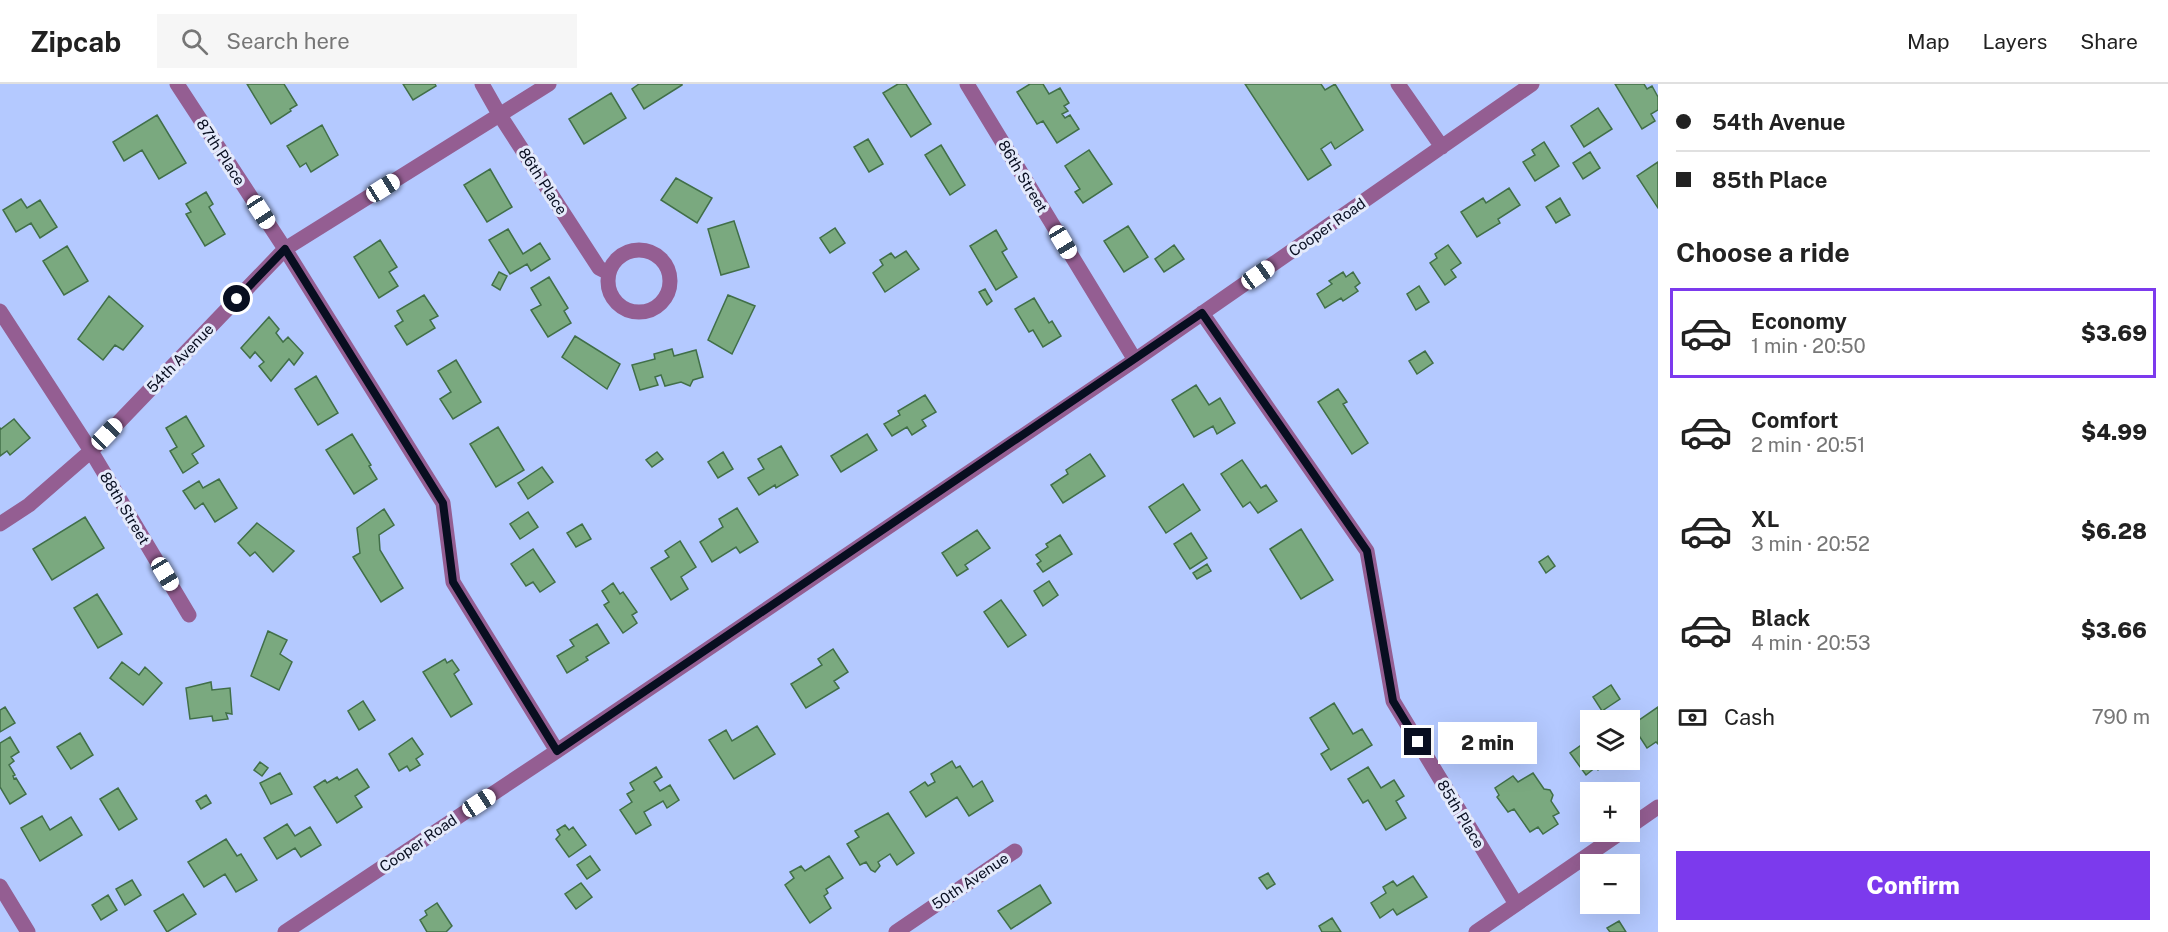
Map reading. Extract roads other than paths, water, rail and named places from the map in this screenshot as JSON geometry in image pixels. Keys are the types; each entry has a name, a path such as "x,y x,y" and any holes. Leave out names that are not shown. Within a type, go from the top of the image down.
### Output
{"street":[{"name":"87th Place","path":"177,84 285,249 443,503 453,582 557,751"},
{"name":"86th Place","path":"482,84 599,268 609,273"},
{"name":"54th Avenue","path":"0,524 29,505 91,451 285,249 549,84"},
{"name":"86th Street","path":"967,84 1135,360"},
{"path":"1398,84 1442,147"},
{"name":"Cooper Road","path":"285,932 1135,360 1532,84"},
{"path":"639,250 658,257 669,274 670,284 661,303 653,309 633,312 616,302 610,293 609,273 620,256 639,250"},
{"name":"88th Street","path":"0,311 91,451 189,615"},
{"name":"85th Place","path":"1202,313 1367,551 1393,701 1516,904"},
{"path":"1640,819 1658,807"},
{"path":"1476,932 1607,842"},
{"name":"50th Avenue","path":"896,932 1015,851"},
{"path":"0,886 28,932"}]}
